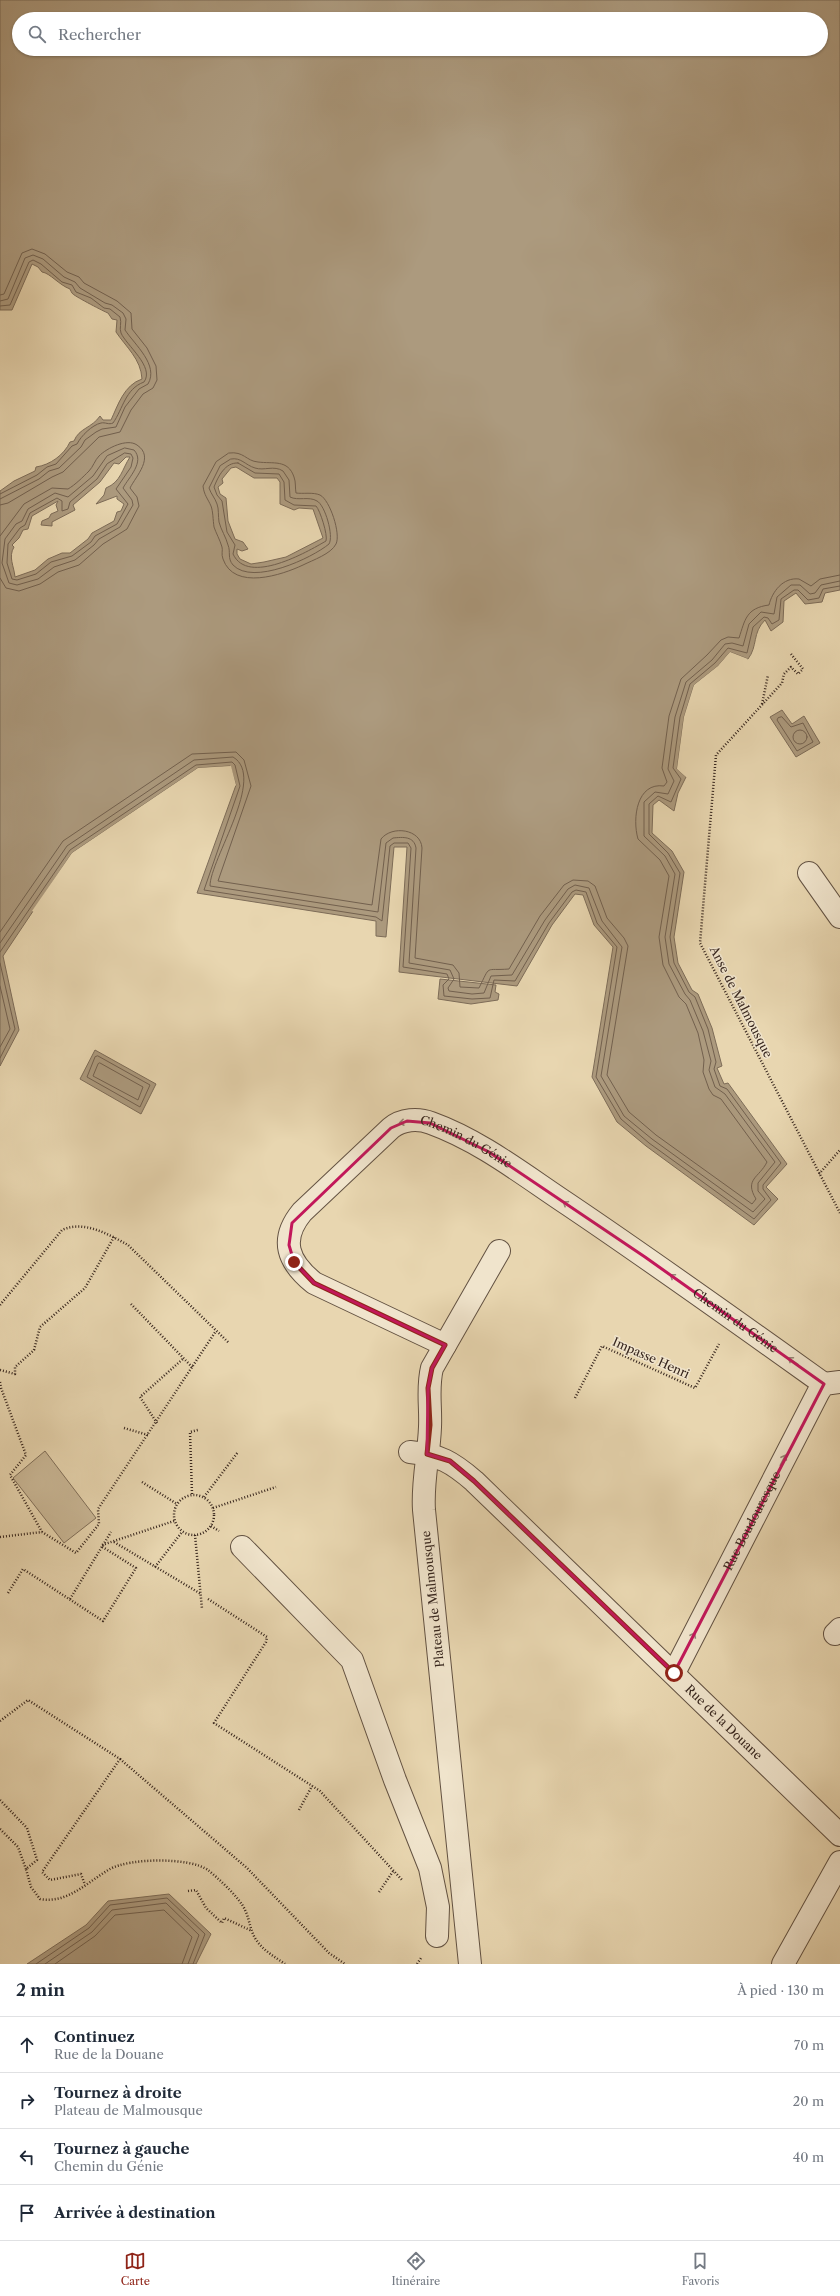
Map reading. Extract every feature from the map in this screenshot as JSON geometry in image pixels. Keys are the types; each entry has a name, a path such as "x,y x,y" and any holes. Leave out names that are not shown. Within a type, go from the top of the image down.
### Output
{"street":[{"path":"809,873 840,917"},
{"name":"Chemin du Génie","path":"445,1345 314,1283 298,1270 290,1255 289,1235 292,1223 391,1128 398,1123 407,1121 430,1123 489,1152 645,1256 732,1318 832,1383"},
{"name":"Plateau de Malmousque","path":"470,1964 419,1453 430,1425 428,1388 432,1368 500,1251"},
{"name":"Rue Boudouresque","path":"674,1673 818,1391 832,1383"},
{"name":"Rue de la Douane","path":"419,1453 450,1461 474,1481 840,1835"},
{"path":"242,1547 352,1660 395,1780 430,1868 438,1907 437,1936"},
{"path":"783,1964 840,1862"}],"path":[{"name":"Anse de Malmousque","path":"790,654 803,669 798,674 791,667 784,674 782,683 716,755 700,943 818,1174 840,1213"},
{"path":"762,705 768,675"},
{"path":"818,1174 840,1150"},
{"path":"0,1305 62,1230 71,1226 81,1226 114,1237 128,1246 229,1343"},
{"path":"0,1370 15,1374 15,1367 34,1350 40,1327 84,1288 114,1237"},
{"path":"131,1304 193,1368"},
{"name":"Impasse Henri","path":"575,1398 602,1346 695,1388 732,1318"},
{"path":"0,1382 26,1455 10,1475 42,1532 76,1553 99,1524 98,1509 157,1423 216,1331"},
{"path":"157,1423 140,1397 184,1358"},
{"path":"124,1428 148,1435"},
{"path":"192,1494 190,1432 198,1430"},
{"path":"204,1497 238,1452"},
{"path":"142,1482 177,1504"},
{"path":"213,1508 276,1487"},
{"path":"192,1494 204,1497 213,1508 214,1514 211,1526 201,1534 195,1535 182,1532 174,1521 174,1509 180,1499 192,1494"},
{"path":"101,1546 174,1521"},
{"path":"0,1537 42,1532"},
{"path":"70,1599 101,1546 111,1532"},
{"path":"156,1567 182,1532"},
{"path":"195,1535 202,1609"},
{"path":"114,1542 201,1594"},
{"path":"8,1594 23,1569 103,1621 136,1568 101,1546"},
{"path":"208,1599 267,1636 266,1642 214,1723 320,1791 408,1886"},
{"path":"0,1721 28,1700 120,1759 247,1868 329,1952 345,1964"},
{"path":"85,1885 82,1874 50,1880 42,1872 120,1759"},
{"path":"298,1810 312,1786"},
{"path":"0,1800 27,1828 37,1860 26,1869"},
{"path":"0,1829 18,1846 31,1887 40,1899 51,1901 66,1897 120,1865 178,1861 195,1864 207,1870 240,1902 246,1910 252,1932 256,1940 264,1949 285,1964"},
{"path":"379,1892 394,1870"},
{"path":"188,1891 196,1890 206,1908 222,1923 224,1918 252,1932"}],"highlighted area":[{"path":"407,1121 430,1123 489,1152 645,1257 824,1384 674,1673 474,1481 450,1461 427,1454 428,1388 432,1368 445,1345 314,1283 294,1262 289,1245 292,1223 302,1212 391,1128"}],"shaded area":[{"path":"45,1451 96,1518 64,1543 13,1478"}],"water":[{"path":"0,0 840,0 840,590 825,593 822,602 805,604 796,593 784,601 783,622 771,631 765,620 761,625 748,659 730,652 718,666 694,685 684,717 677,769 686,777 678,793 674,811 659,800 653,805 652,833 672,851 684,872 674,937 678,963 692,990 698,994 712,1028 722,1066 717,1068 724,1084 728,1083 787,1164 766,1187 778,1199 754,1225 646,1146 617,1122 592,1077 613,947 594,925 583,895 575,894 552,925 517,986 399,972 407,847 394,847 386,937 376,936 376,921 197,893 236,785 230,766 198,768 72,853 3,956 19,1030 0,1066 0,491 14,481 35,471 36,467 56,459 70,442 74,441 79,433 97,420 100,416 103,420 111,420 122,396 131,386 142,379 136,359 116,332 117,320 112,319 108,313 75,296 70,289 42,272 38,267 32,264 12,310 0,310","holes":["126,457 130,457 121,475 115,482 106,488 104,495 96,504 117,496 117,499 124,504 121,511 117,512 114,521 92,533 88,539 70,553 62,553 48,559 35,570 15,577 11,558 14,547 12,545 19,538 23,530 28,529 32,516 58,501 56,505 58,511 42,521 41,525 52,526 52,522 75,510 73,505 100,482 114,463 119,464","236,467 254,478 277,478 280,482 280,504 294,510 299,508 313,509 323,538 286,557 251,564 240,559 237,554 237,549 242,551 248,549 243,542 235,539 228,521 226,498 220,494 218,487 223,483 222,479 231,468"]},
{"path":"782,710 792,724 804,716 820,743 796,757 770,717"},
{"path":"440,979 496,985 495,992 499,994 498,1000 471,1004 438,999"},
{"path":"95,1050 156,1084 141,1114 80,1079"},
{"path":"169,1894 211,1934 196,1964 27,1964 86,1925 108,1901"}],"pier":[{"path":"730,652 748,659 746,660 731,654 719,667 696,687 686,718 680,769 688,776 686,777 677,769 684,717 694,685 718,666"},
{"path":"231,766 236,785 233,788 234,785 229,768 199,770 73,855 34,912 32,911 72,853 198,768"}],"route":[{"path":"294,1262 298,1270 314,1283 445,1345 432,1368 428,1388 430,1425 427,1454 450,1461 474,1481 674,1673"}]}
